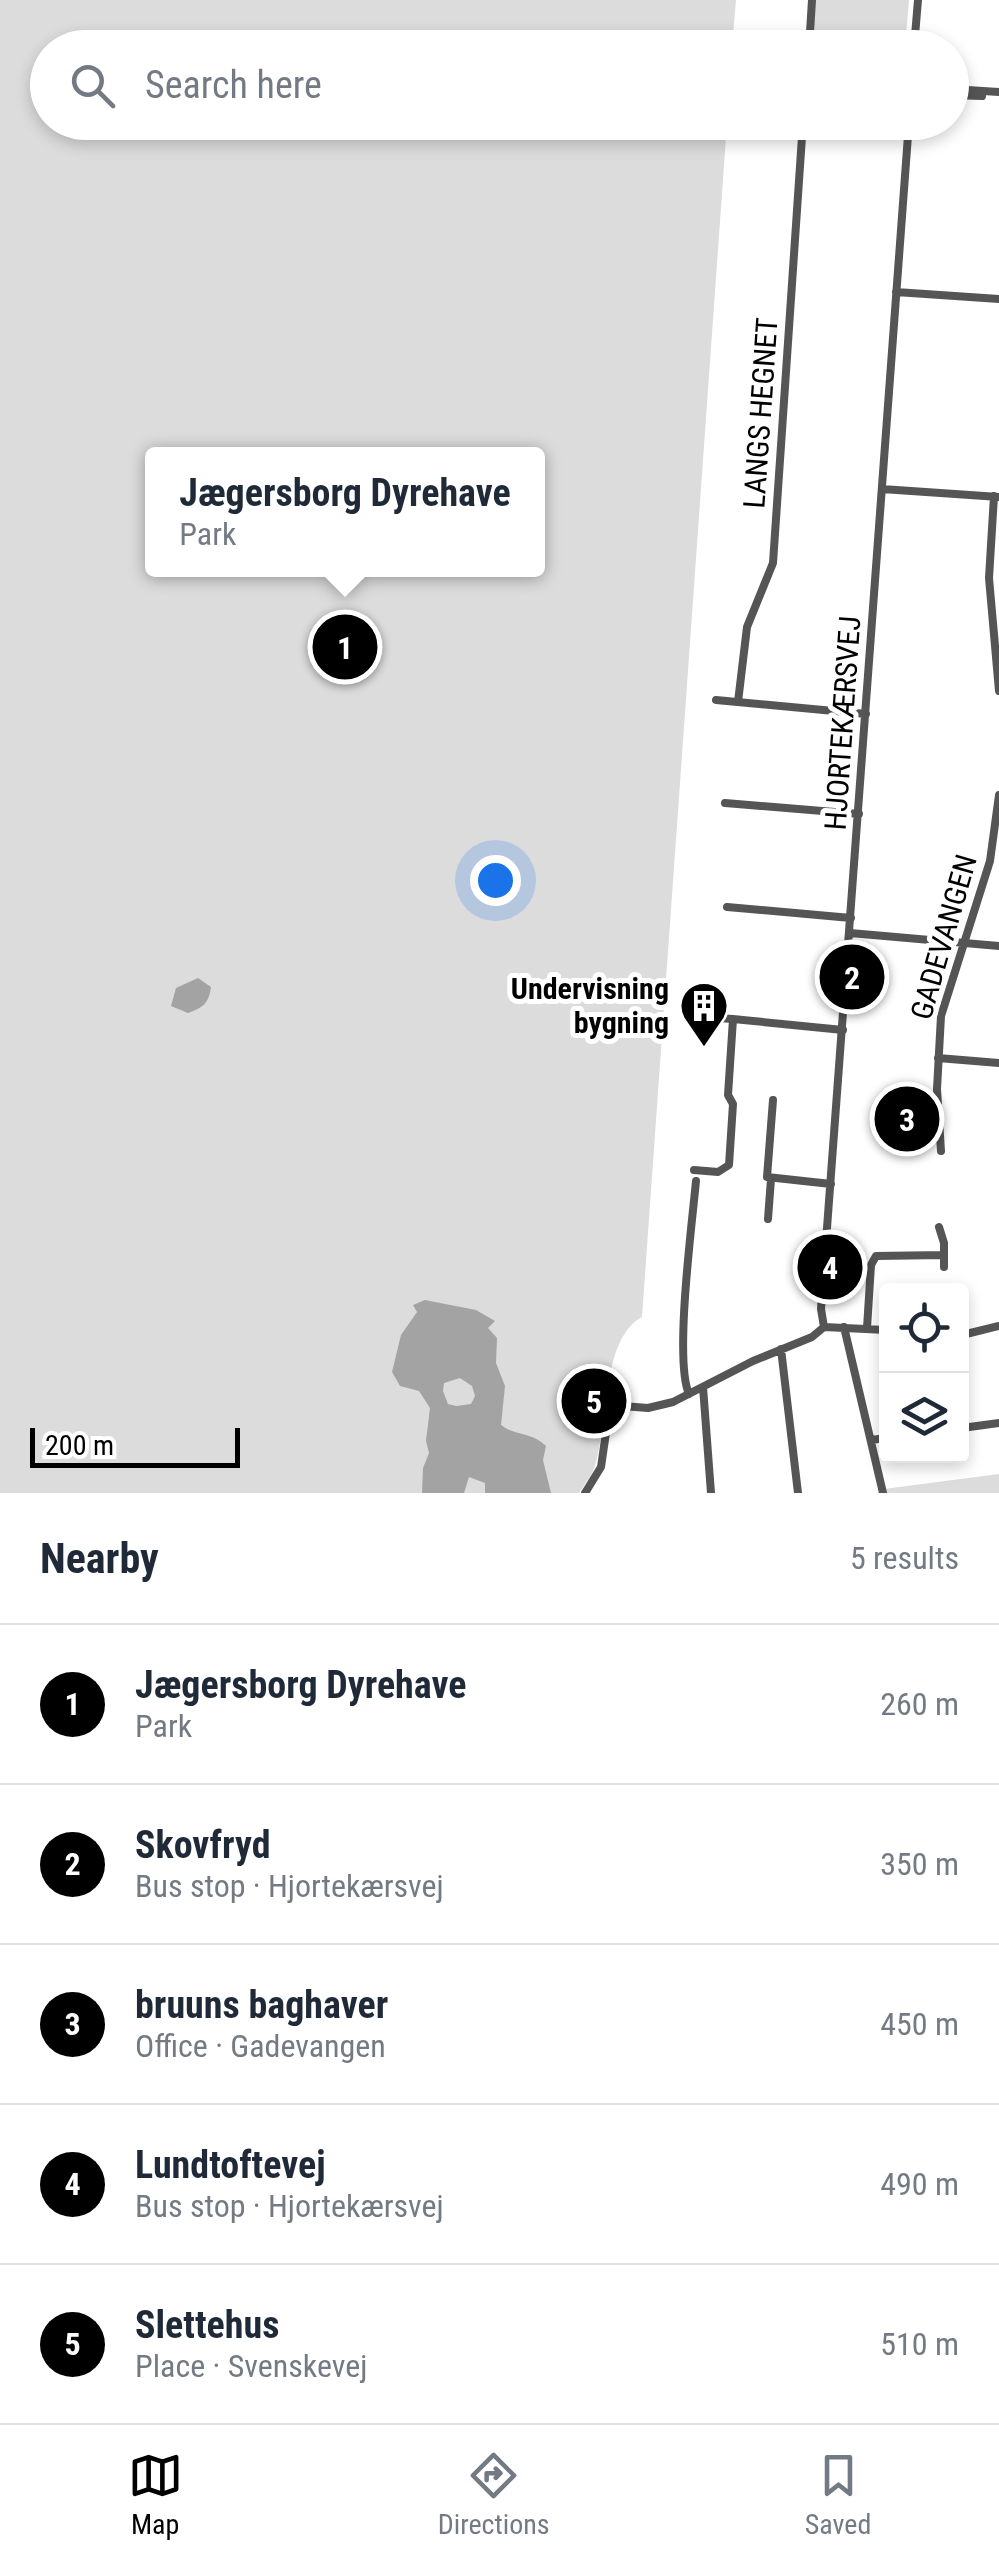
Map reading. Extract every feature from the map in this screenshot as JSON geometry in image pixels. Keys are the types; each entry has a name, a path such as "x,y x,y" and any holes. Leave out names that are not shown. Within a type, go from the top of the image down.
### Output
{"street":[{"path":"810,30 812,0"},
{"path":"916,30 918,0"},
{"path":"969,93 999,94"},
{"name":"LANGS HEGNET","path":"738,702 747,627 773,563 803,140"},
{"name":"HJORTEKÆRSVEJ","path":"824,1327 820,1308 908,140"},
{"path":"896,292 999,300"},
{"path":"882,489 996,497 989,578 999,691"},
{"path":"716,700 866,714"},
{"name":"GADEVANGEN","path":"941,1151 938,1058 945,1000 990,861 999,795"},
{"path":"725,803 859,814"},
{"path":"727,907 851,918"},
{"path":"850,933 999,946"},
{"path":"702,1017 842,1030"},
{"path":"694,1170 718,1172 729,1164 733,1020"},
{"path":"938,1058 999,1063"},
{"path":"772,1100 767,1177 831,1184"},
{"path":"768,1220 771,1179"},
{"path":"689,1394 684,1384 685,1322 696,1181"},
{"path":"939,1228 944,1267"},
{"path":"868,1328 873,1260 881,1255 944,1255"},
{"path":"969,1333 999,1326"},
{"path":"585,1493 600,1467 610,1405 660,1406 812,1337 824,1327 879,1329"},
{"path":"844,1328 883,1493"},
{"path":"781,1349 798,1493"},
{"path":"703,1388 711,1493"},
{"path":"969,1427 999,1422"},
{"path":"870,1440 879,1439"}],"shaded area":[{"path":"0,0 736,0 733,30 30,30 30,140 726,140 642,1317 619,1344 595,1466 579,1493 0,1493"},
{"path":"815,0 909,0 906,30 813,30"},
{"path":"198,978 211,987 204,1004 188,1013 171,1006 176,988"},
{"path":"425,1300 476,1310 495,1321 488,1328 497,1338 496,1363 505,1386 501,1425 546,1446 543,1460 551,1493 485,1493 485,1483 469,1477 464,1493 422,1493 423,1468 429,1453 426,1441 430,1408 419,1391 400,1386 392,1372 401,1335 417,1312 413,1305","holes":["460,1378 472,1386 475,1396 471,1404 448,1404 444,1383"]},
{"path":"999,1474 999,1493 885,1493 884,1489"}],"place":[{"name":"Jægersborg Dyrehave","path":"345,647"},
{"name":"Skovfryd","path":"852,977"},
{"name":"Undervisning bygning","path":"704,1048"},
{"name":"bruuns baghaver","path":"907,1119"},
{"name":"Lundtoftevej","path":"830,1267"},
{"name":"Slettehus","path":"594,1401"}]}
